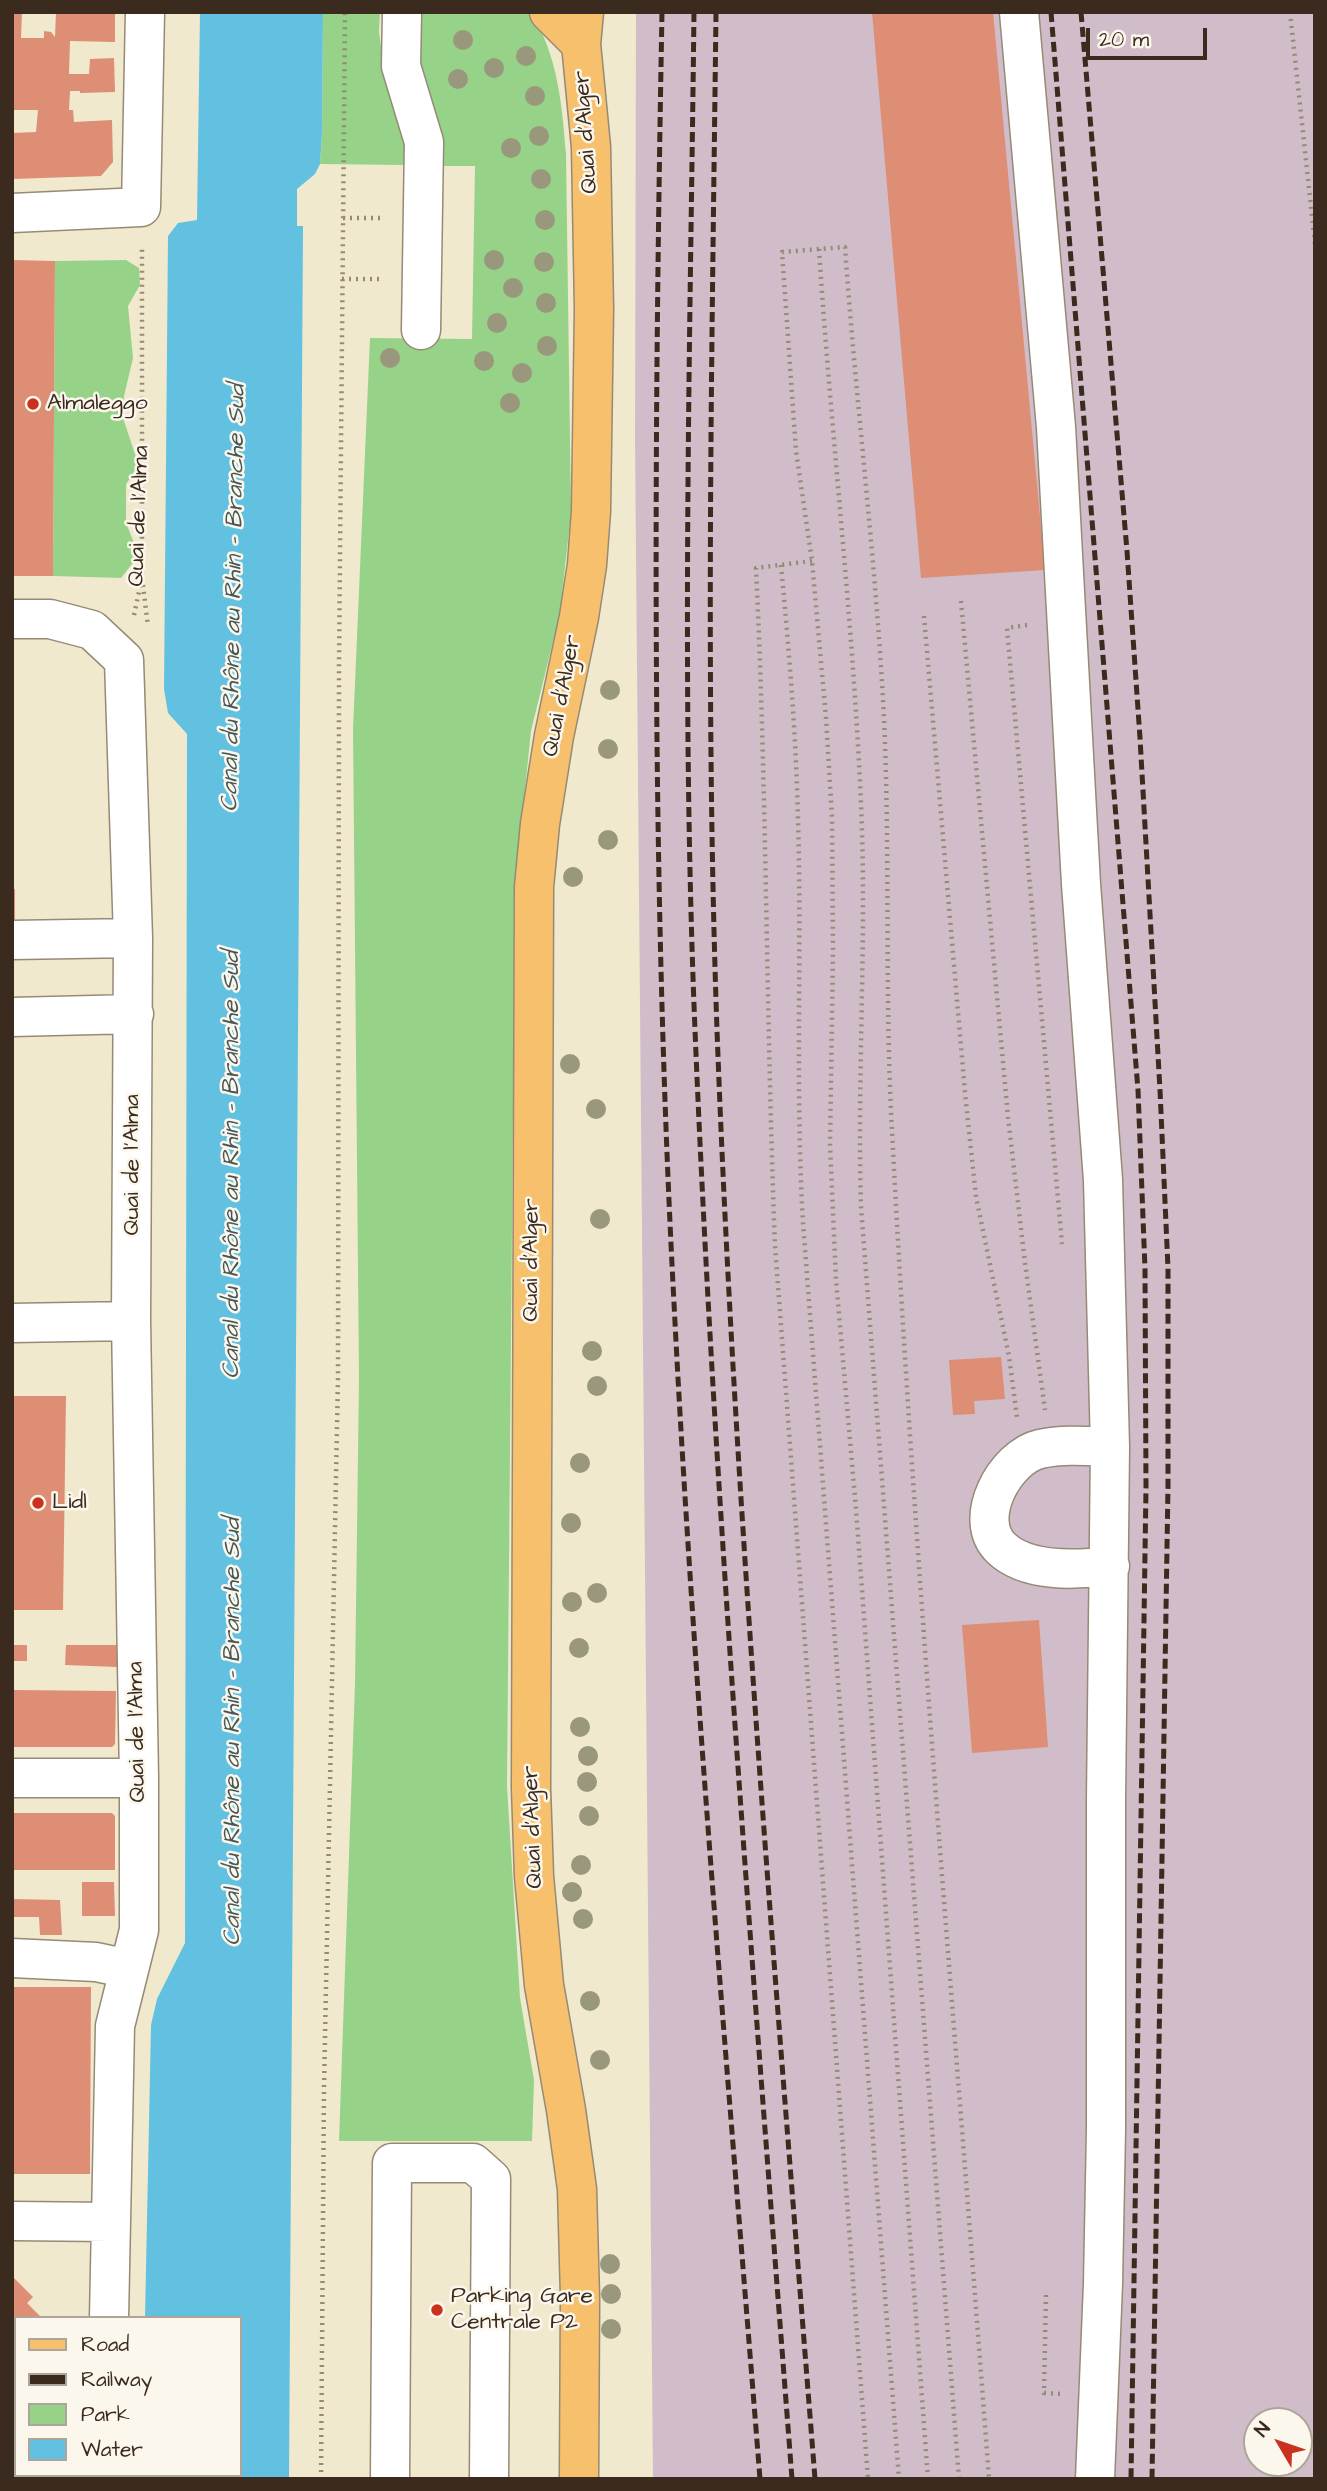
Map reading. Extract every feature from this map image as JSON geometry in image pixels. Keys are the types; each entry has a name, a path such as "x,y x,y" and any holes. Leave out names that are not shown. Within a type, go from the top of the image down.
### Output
{"main road":[{"name":"Quai d'Alger","path":"549,12 582,28 591,147 594,442 587,565 554,736 540,824 534,887 532,1813 544,1985 577,2189 580,2297 579,2479"}],"street":[{"path":"12,214 141,208 145,12"},
{"path":"402,12 401,66 424,142 421,330"},
{"path":"1020,12 1056,428 1081,884 1103,1180 1111,1447 1103,2284 1095,2479"},
{"path":"12,619 50,619 92,630 124,660"},
{"name":"Quai de l'Alma","path":"109,2316 116,2026 139,1930 131,1321 134,1014 124,660"},
{"path":"12,940 133,938"},
{"path":"12,1017 134,1014"},
{"path":"12,1323 131,1321"},
{"path":"1110,1566 1063,1568 1035,1564 1013,1556 1000,1547 992,1535 990,1516 993,1498 1009,1468 1038,1452 1111,1447"},
{"path":"12,1778 139,1778"},
{"path":"12,1958 96,1962 130,1969"},
{"path":"390,2479 392,2163 473,2163 491,2179 489,2479"},
{"path":"12,2221 110,2222"}],"path":[{"path":"321,2479 324,2075 338,1377 339,665 345,12"},
{"path":"1290,12 1315,244"},
{"name":"Quai de l'Alma","path":"124,660 142,578 141,208"},
{"path":"928,2479 856,1509 836,1280 830,1145 832,817 826,718 812,561 796,451 782,252 845,247 884,715 889,875 888,1018 898,1236 924,1625 989,2479"},
{"path":"819,249 851,642 861,806 859,1147 862,1230 958,2479"},
{"path":"812,561 757,568 763,732 769,1110 775,1246 868,2479"},
{"path":"781,565 793,686 798,821 800,1163 803,1223 899,2479"},
{"path":"961,601 1008,1117 1027,1277 1038,1452"},
{"path":"924,616 964,1093 973,1171 992,1282 1009,1356 1015,1409 1038,1452"},
{"path":"1007,628 1063,1257"}],"shaded area":[{"path":"636,12 1315,12 1315,2479 653,2479 635,439"}],"green space":[{"path":"323,12 380,12 379,32 386,83 404,141 404,165 320,164"},
{"path":"420,12 530,12 553,62 566,154 571,512 560,613 531,731 515,885 507,1786 520,1998 534,2080 532,2141 339,2141 355,1684 359,1378 353,729 370,338 472,339 475,166 442,166 442,141 437,117 423,79 418,37"},
{"path":"126,260 139,268 140,285 128,306 133,358 124,396 123,418 139,466 126,484 126,523 139,555 121,578 53,576 55,261"}],"water":[{"name":"Canal du Rhône au Rhin - Branche Sud","path":"200,12 323,12 320,164 315,174 297,189 297,226 303,226 289,2479 142,2479 242,2477 242,2316 145,2316 151,2025 157,1999 185,1943 187,734 168,713 164,689 168,236 178,223 197,220"}],"building":[{"path":"12,12 22,12 21,38 44,38 44,31 51,32 55,37 56,12 115,12 115,42 70,41 69,74 89,74 90,59 114,58 115,92 70,91 69,110 73,110 74,122 112,120 113,162 101,176 12,179 12,133 36,132 38,110 12,110"},
{"path":"872,12 993,12 1045,570 921,578"},
{"name":"Almaleggo","path":"12,260 55,261 53,576 12,576"},
{"path":"12,889 15,889 15,923 12,923"},
{"path":"1001,1357 1005,1399 974,1401 975,1414 953,1415 949,1360"},
{"name":"Lidl","path":"12,1396 66,1396 63,1610 12,1610"},
{"path":"1039,1620 1048,1747 972,1753 962,1625"},
{"path":"12,1645 27,1645 27,1661 12,1661"},
{"path":"66,1645 117,1645 117,1667 65,1665"},
{"path":"12,1690 116,1691 115,1744 112,1747 12,1747"},
{"path":"12,1813 112,1813 115,1816 115,1870 12,1870"},
{"path":"82,1882 114,1882 115,1916 82,1916"},
{"path":"12,1899 60,1900 62,1935 40,1935 39,1917 12,1917"},
{"path":"12,1987 91,1987 90,2174 12,2174"},
{"path":"12,2276 33,2297 27,2303 40,2316 14,2316 12,2333"}],"railway":[{"path":"662,12 656,657 661,980 667,1142 692,1597 760,2479"},
{"path":"694,12 687,648 695,1030 725,1574 792,2479"},
{"path":"716,12 710,648 717,1030 746,1574 815,2479"},
{"path":"1051,12 1138,1090 1145,1269 1146,1488 1131,2479"},
{"path":"1081,12 1127,551 1140,738 1168,1268 1168,1486 1152,2479"}],"place":[{"name":"Almaleggo","path":"33,404"},
{"name":"Lidl","path":"38,1503"},
{"name":"Parking Gare Centrale P2","path":"437,2310"}]}
